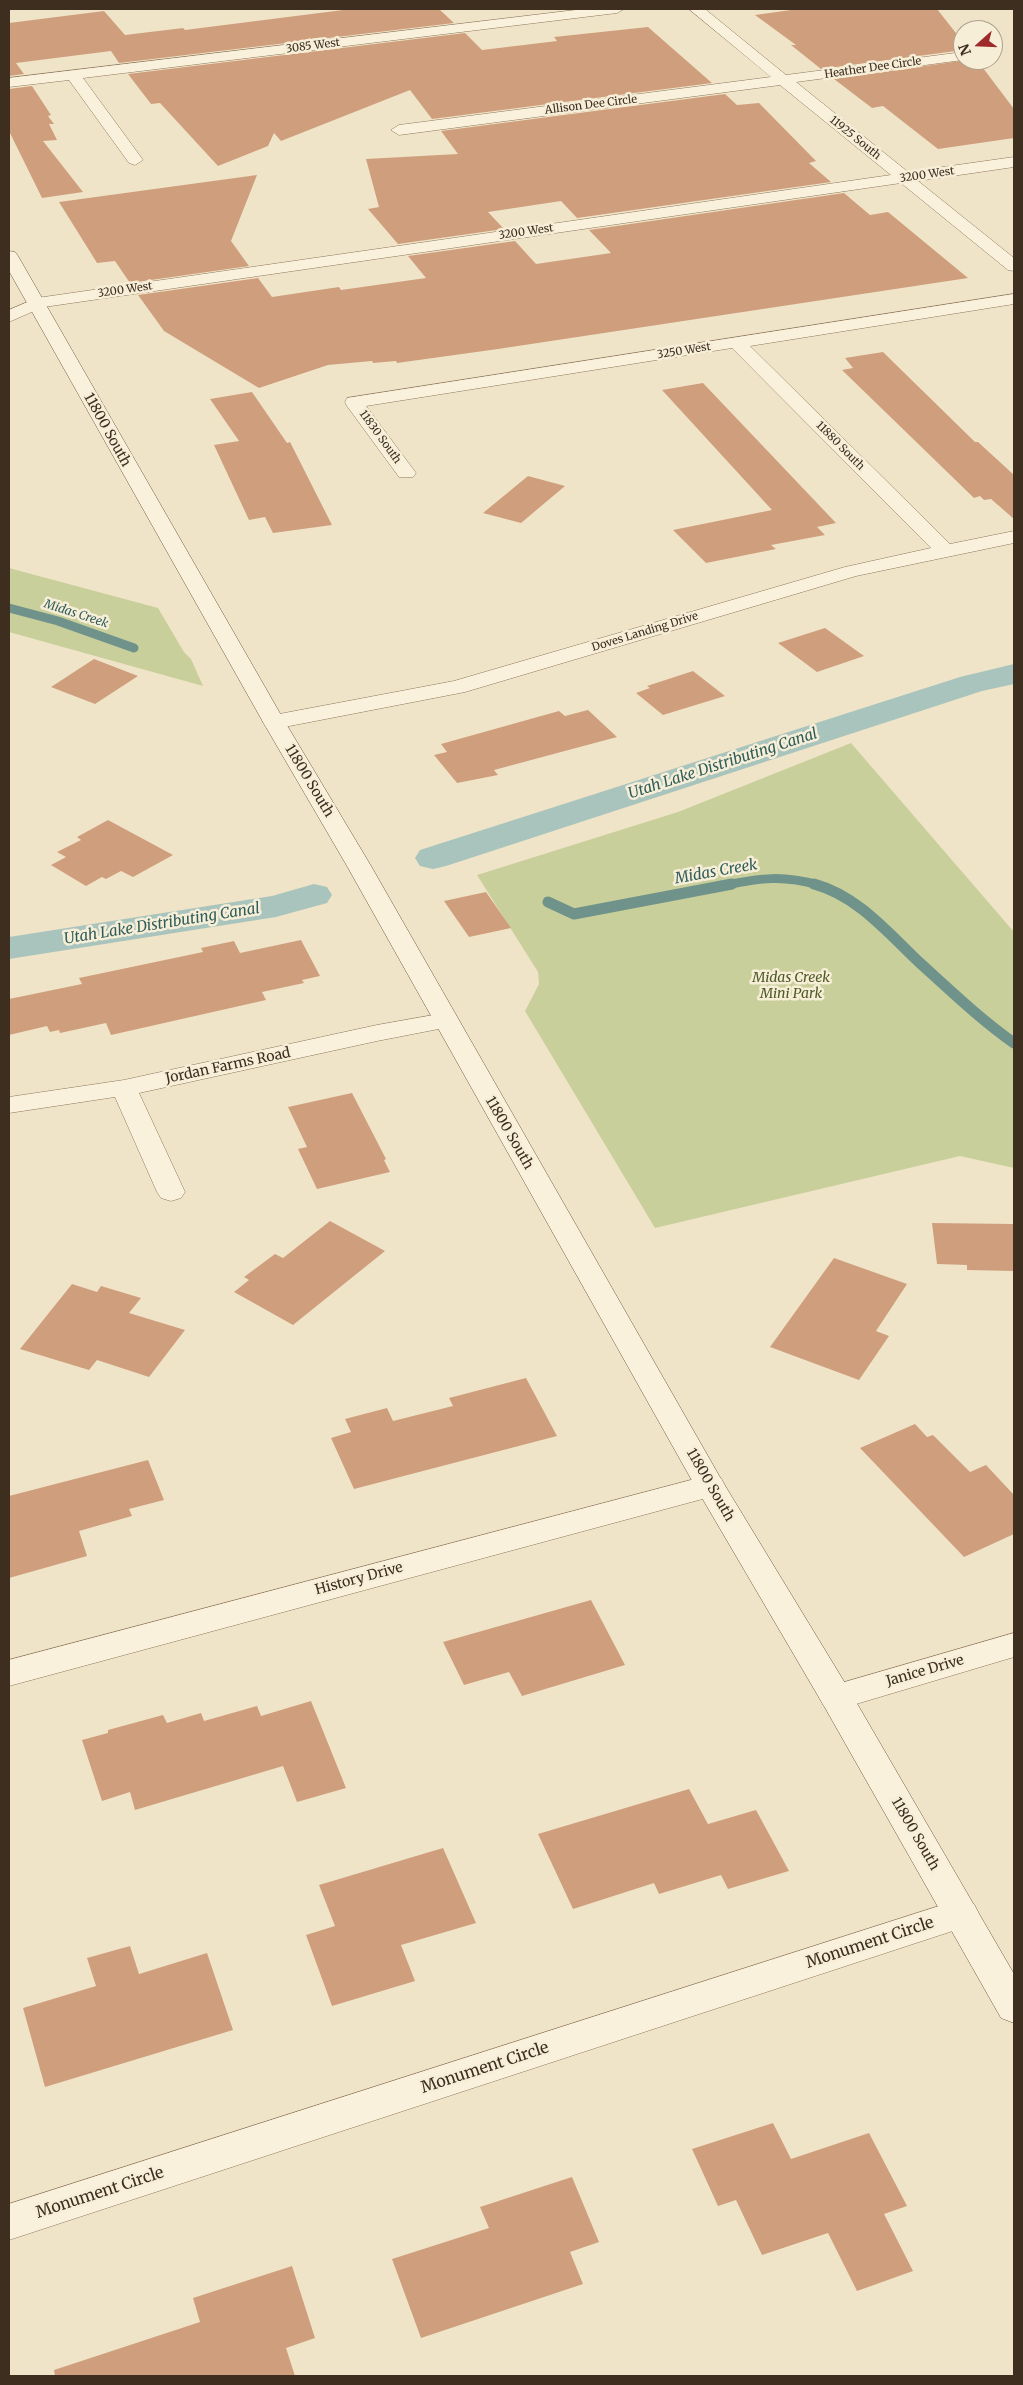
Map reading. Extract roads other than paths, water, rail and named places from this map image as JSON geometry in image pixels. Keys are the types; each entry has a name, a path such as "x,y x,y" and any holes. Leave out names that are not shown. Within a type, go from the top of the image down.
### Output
{"street":[{"name":"3085 West","path":"9,83 617,9"},
{"name":"11925 South","path":"696,9 1014,266"},
{"name":"Heather Dee Circle","path":"783,80 953,57"},
{"path":"73,75 135,160"},
{"name":"Allison Dee Circle","path":"399,130 783,80"},
{"name":"3200 West","path":"9,302 37,303 1014,162"},
{"name":"11800 South","path":"9,256 124,461 357,863 710,1486 836,1697 1014,2007"},
{"name":"3250 West","path":"354,402 1014,299"},
{"name":"3200 West","path":"9,317 37,303"},
{"name":"11880 South","path":"736,342 944,550"},
{"name":"11830 South","path":"354,402 406,473"},
{"name":"Doves Landing Drive","path":"274,722 480,681 827,578 944,550 1014,537"},
{"name":"Jordan Farms Road","path":"9,1105 124,1088 377,1033 445,1021"},
{"path":"124,1088 171,1192"},
{"name":"History Drive","path":"9,1673 710,1486"},
{"name":"Janice Drive","path":"836,1697 1014,1645"},
{"name":"Monument Circle","path":"9,2222 961,1914"}],"waterway":[{"name":"Midas Creek","path":"9,608 58,621 134,648"},
{"name":"Utah Lake Distributing Canal","path":"433,858 739,761 972,684 1014,674"},
{"name":"Midas Creek","path":"732,884 783,879 815,884"},
{"name":"Midas Creek","path":"548,902 574,914 732,884"},
{"name":"Midas Creek","path":"726,885 732,884"},
{"name":"Midas Creek","path":"815,884 845,897 858,906 966,1004 1014,1043"},
{"name":"Utah Lake Distributing Canal","path":"9,948 276,906 314,895"}],"park label":[{"name":"Midas Creek Mini Park","path":"791,986"}]}
